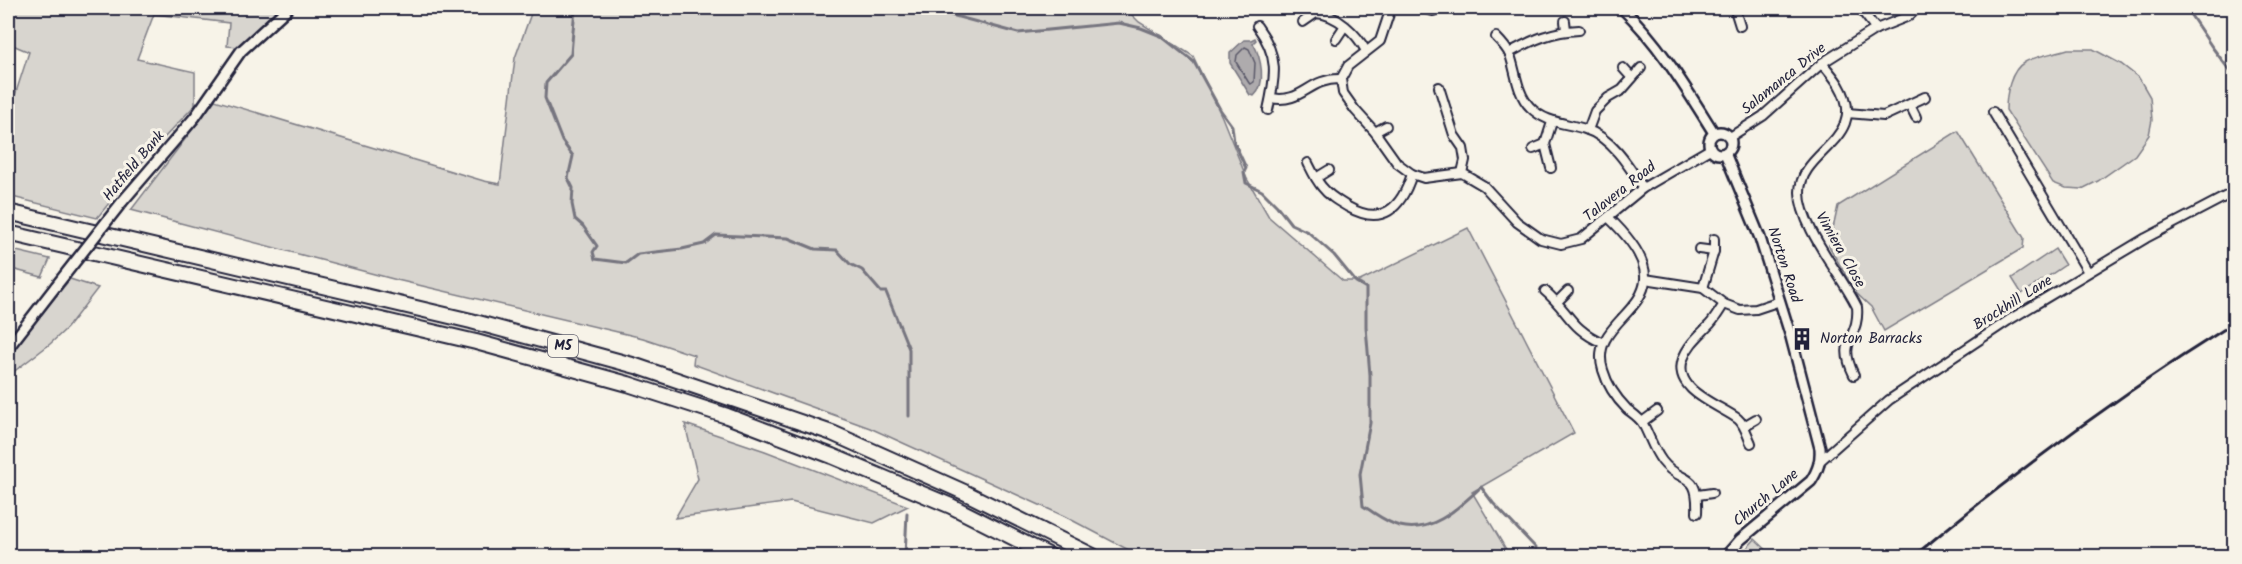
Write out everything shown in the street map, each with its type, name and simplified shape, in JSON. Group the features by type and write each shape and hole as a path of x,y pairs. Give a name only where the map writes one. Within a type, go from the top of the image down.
{"highway":[{"name":"M5","path":"8,212 471,321 636,366 832,433 964,492 1093,556"},
{"name":"M5","path":"8,233 476,342 628,384 727,416 832,456 951,507 1050,556"}],"street":[{"name":"Hatfield Bank","path":"8,348 122,202 195,117 241,51 288,8"},
{"path":"1391,8 1380,41 1348,66 1341,79 1343,93 1397,163 1412,174 1424,178 1462,173 1465,160 1463,147 1454,135 1439,87"},
{"path":"1421,8 1433,11 1440,8"},
{"path":"1625,8 1675,73 1714,133"},
{"path":"1736,8 1740,26"},
{"path":"1860,8 1876,29"},
{"name":"Salamanca Drive","path":"1730,137 1764,116 1822,63 1876,29 1909,16 1917,8"},
{"path":"1303,22 1316,13 1329,16 1353,32 1366,51"},
{"path":"1565,21 1566,30"},
{"path":"1257,26 1274,58 1275,71 1268,110"},
{"path":"1336,39 1344,27"},
{"path":"1509,53 1534,38 1566,30 1579,30"},
{"path":"1496,37 1509,53 1516,81 1528,106 1552,122 1588,130 1608,144 1625,161 1643,188"},
{"path":"1822,63 1839,86 1846,102 1847,113 1884,116 1925,97"},
{"path":"1623,68 1632,78"},
{"path":"1588,130 1595,111 1608,98 1622,90 1641,68"},
{"path":"1271,98 1287,100 1317,82 1330,78 1341,79"},
{"path":"1910,105 1916,117"},
{"path":"1993,112 2088,273"},
{"name":"Vimiera Close","path":"1847,113 1837,138 1810,164 1800,191 1804,216 1857,307 1858,319 1846,349 1847,361 1854,375"},
{"path":"1551,168 1545,144 1552,122"},
{"path":"1375,132 1386,126"},
{"path":"1723,132 1730,137 1731,146 1725,153 1717,154 1710,148 1709,140 1714,133 1723,132"},
{"path":"1533,149 1545,144"},
{"name":"Talavera Road","path":"1462,173 1484,186 1517,222 1541,239 1561,243 1581,239 1643,188 1710,148"},
{"name":"Norton Road","path":"1725,153 1760,238 1780,301 1817,437 1821,460"},
{"path":"1308,163 1329,195 1362,214 1371,216 1383,214 1396,205 1405,193 1412,174"},
{"path":"1316,178 1329,170"},
{"name":"Brockhill Lane","path":"1821,460 1889,400 2008,320 2146,238 2235,192"},
{"path":"1609,218 1633,245 1642,261 1645,279 1642,293 1603,343 1602,369 1619,401 1642,422 1652,446 1664,464 1688,479 1698,495 1697,513"},
{"path":"1702,288 1714,251 1714,239"},
{"path":"1700,249 1714,251"},
{"path":"1645,279 1702,288 1724,304 1740,310 1756,309 1780,301"},
{"path":"1545,291 1558,301 1576,328 1603,343"},
{"path":"1558,301 1568,291"},
{"path":"1724,304 1713,322 1688,349 1682,361 1682,375 1690,387 1703,399 1737,418 1744,426 1751,443"},
{"path":"1642,422 1657,411"},
{"path":"1744,426 1756,419"},
{"name":"Church Lane","path":"1726,556 1740,540 1811,481 1821,460"},
{"path":"1698,495 1712,493"}],"shaded area":[{"path":"8,8 278,8 239,47 227,46 229,23 154,14 137,59 195,72 195,105 149,154 97,218 8,196 8,117 29,52 8,43"},
{"path":"533,8 1125,8 1139,22 1193,56 1222,117 1247,179 1269,217 1343,281 1360,281 1468,228 1574,433 1472,492 1510,556 1140,556 1064,516 870,428 693,364 694,355 643,338 397,280 131,210 215,100 500,184 515,58"},
{"path":"2068,49 2093,49 2121,64 2139,78 2150,97 2152,120 2149,135 2135,155 2098,181 2082,189 2066,188 2053,183 2006,110 2010,83 2020,66 2034,58"},
{"path":"1958,131 2024,238 2023,248 1884,331 1871,307 1855,292 1829,246 1838,206"},
{"path":"8,249 50,259 42,277 8,268"},
{"path":"2055,249 2065,265 2022,294 2012,278"},
{"path":"70,279 98,288 67,328 8,376 8,355"},
{"path":"685,424 765,451 908,506 874,523 791,502 675,518 698,479"},
{"path":"1755,539 1773,556 1740,556"}],"water":[{"path":"1255,38 1253,43 1262,78 1254,96 1250,95 1230,63 1230,53 1244,40"}],"waterway":[{"path":"575,8 571,54 546,83 545,98 562,141 573,156 568,178 573,188 572,204 575,219 597,246 593,252 595,259 626,263 638,254 704,244 716,235 788,238 815,249 837,250 850,264 862,270 881,292 886,292 909,349 909,416"},
{"path":"925,8 1018,33 1119,23 1161,36 1194,62 1221,111 1232,126 1234,142 1246,168 1244,172 1246,183 1262,191 1291,224 1308,232 1334,255 1356,282 1366,288 1370,423 1360,474 1363,506 1395,525 1423,526 1445,517 1481,487 1493,503 1536,548"},
{"path":"2186,8 2234,76"},
{"path":"905,556 907,513"}],"railway":[{"path":"1914,556 2070,434 2151,377 2234,323"}],"place":[{"name":"Norton Barracks","path":"1802,339"}]}
